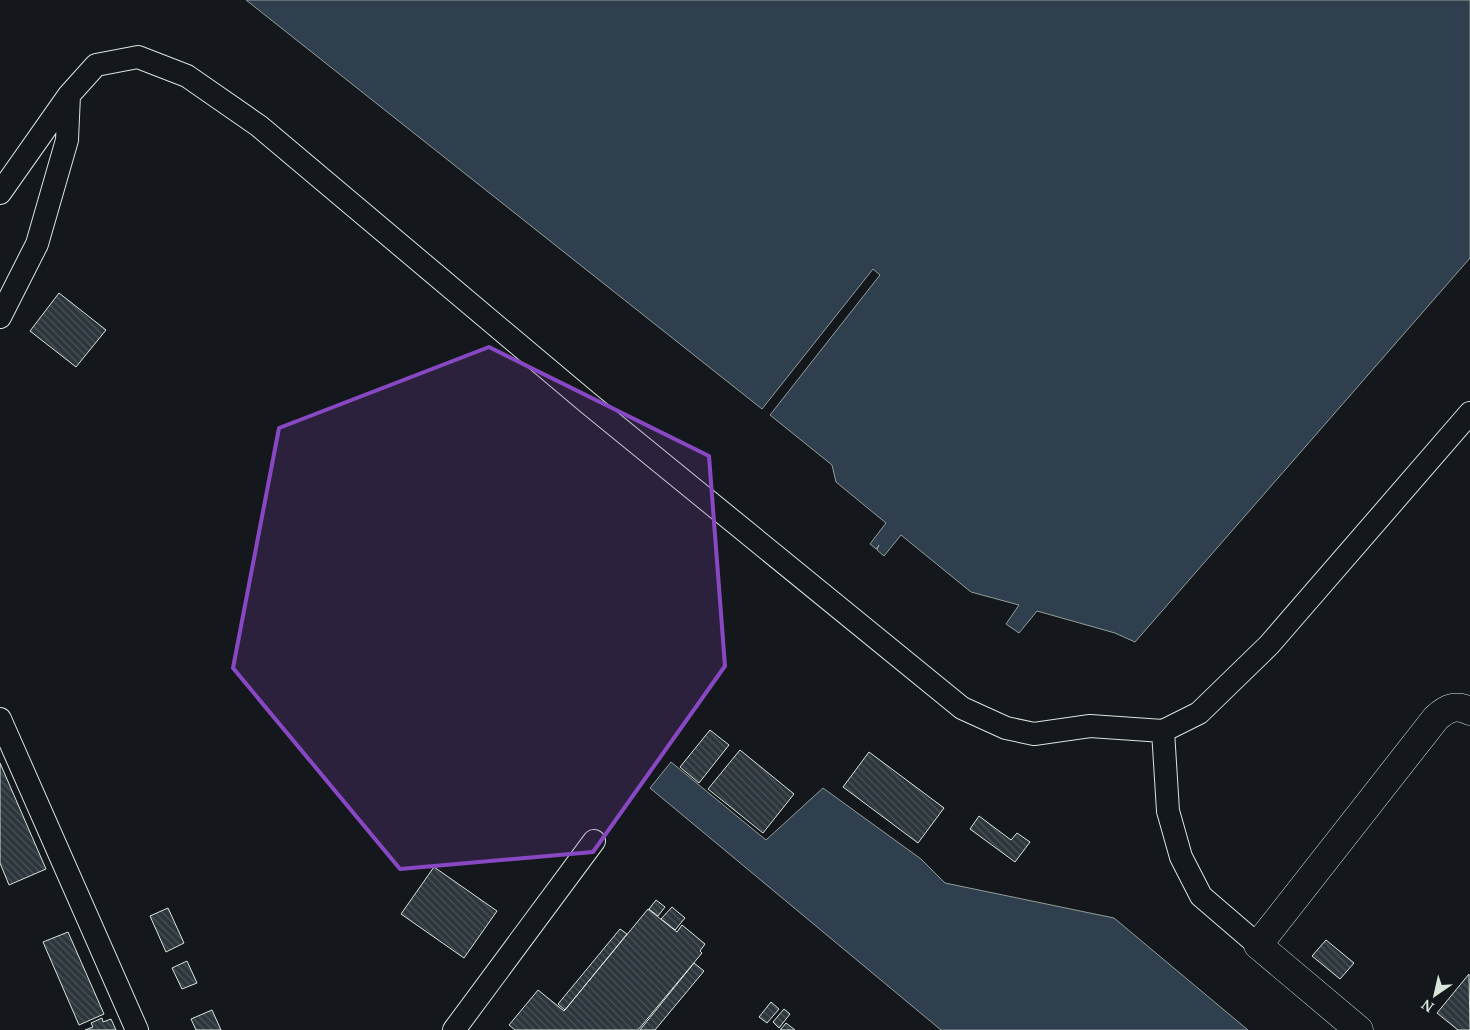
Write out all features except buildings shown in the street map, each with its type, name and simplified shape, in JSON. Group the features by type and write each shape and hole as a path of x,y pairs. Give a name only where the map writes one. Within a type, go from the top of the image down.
{"street":[{"path":"0,193 69,95 96,65 138,57 187,76 259,126 588,403 962,708 1006,728 1034,734 1090,726 1163,731 1199,713 1269,645 1470,413"},
{"path":"0,317 37,244 67,140 69,95"},
{"path":"1258,945 1436,718 1446,709 1457,707 1470,711"},
{"path":"0,719 137,1030"},
{"path":"1163,731 1168,811 1182,857 1201,896 1359,1030"},
{"path":"454,1030 594,841"}],"highlighted area":[{"path":"489,347 709,456 725,666 593,852 400,869 233,668 279,428"}],"water":[{"path":"246,0 1470,0 1470,258 1135,642 1115,633 1037,611 1019,633 1006,624 1019,605 971,592 901,535 884,556 877,550 879,545 876,549 870,544 886,523 836,482 832,465 770,415 880,275 873,269 762,409"},
{"path":"671,762 766,840 823,788 921,859 945,883 1114,918 1248,1030 941,1030 650,788"}]}
